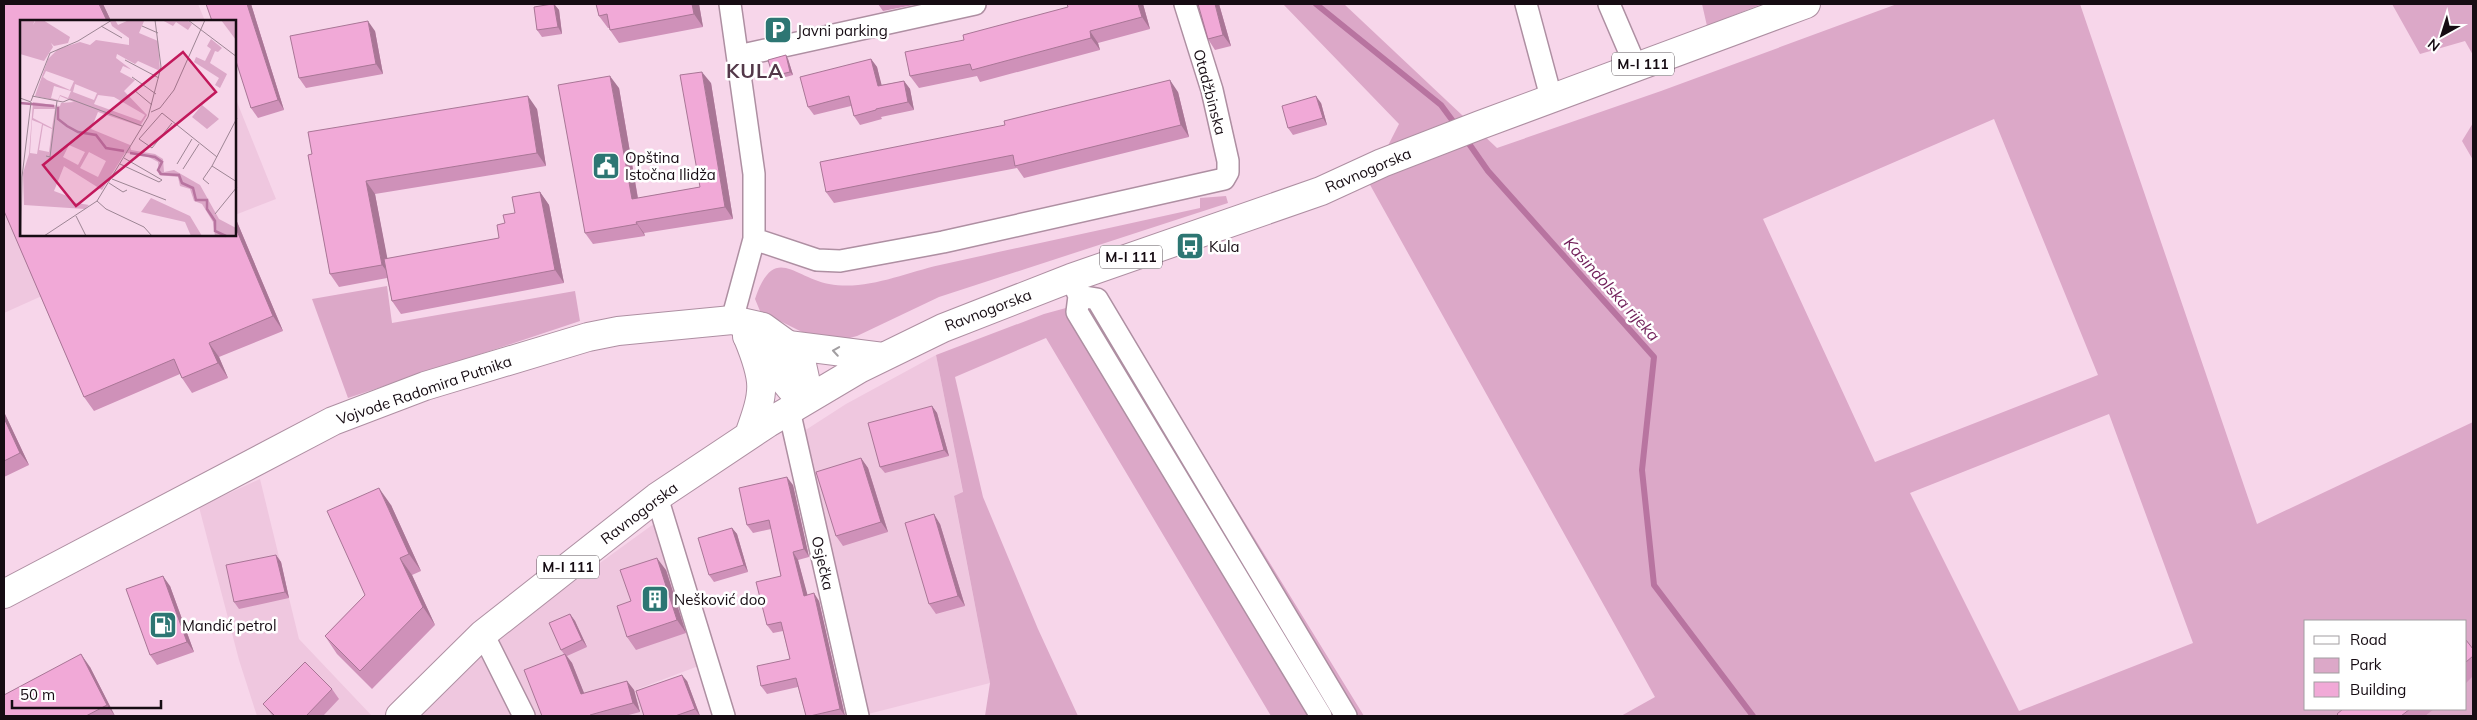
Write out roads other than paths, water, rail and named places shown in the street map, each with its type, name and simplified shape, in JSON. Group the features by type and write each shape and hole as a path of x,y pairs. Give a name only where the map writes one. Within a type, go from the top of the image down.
{"main road":[{"name":"Ravnogorska","path":"400,716 483,634 657,497 796,406 884,357 943,328 1075,287 1321,191 1382,163 1480,124 1806,4"},
{"name":"Vojvode Radomira Putnika","path":"4,594 333,421 425,386 588,337 626,330 763,328 788,345 801,360 806,383 796,406"},
{"path":"740,329 796,406"},
{"path":"740,329 761,371 762,400 749,435"},
{"path":"788,345 884,357"}],"street":[{"path":"730,4 754,174 754,239 740,329"},
{"path":"738,56 975,4"},
{"name":"Otadžbinska","path":"754,239 817,260 840,260 943,242 1224,179 1228,172 1228,160 1212,90 1185,4"},
{"path":"1526,4 1551,97"},
{"path":"1609,4 1636,67"},
{"path":"1075,287 1078,312 1321,716"},
{"path":"1075,287 1097,299 1346,716"},
{"name":"Osječka","path":"796,406 858,716"},
{"path":"657,497 724,716"},
{"path":"483,634 524,716"}],"waterway":[{"name":"Kasindolska rijeka","path":"1316,4 1441,105 1458,128"},
{"name":"Kasindolska rijeka","path":"1465,138 1488,171 1654,357 1642,470 1654,585 1753,716"}],"place":[{"name":"Javni parking","path":"778,30"},
{"name":"Opština Istočna Ilidža","path":"606,166"},
{"name":"Kula","path":"1190,246"},
{"name":"Nešković doo","path":"655,599"},
{"name":"Mandić petrol","path":"163,625"}],"district":[{"name":"KULA","path":"755,70"}]}
